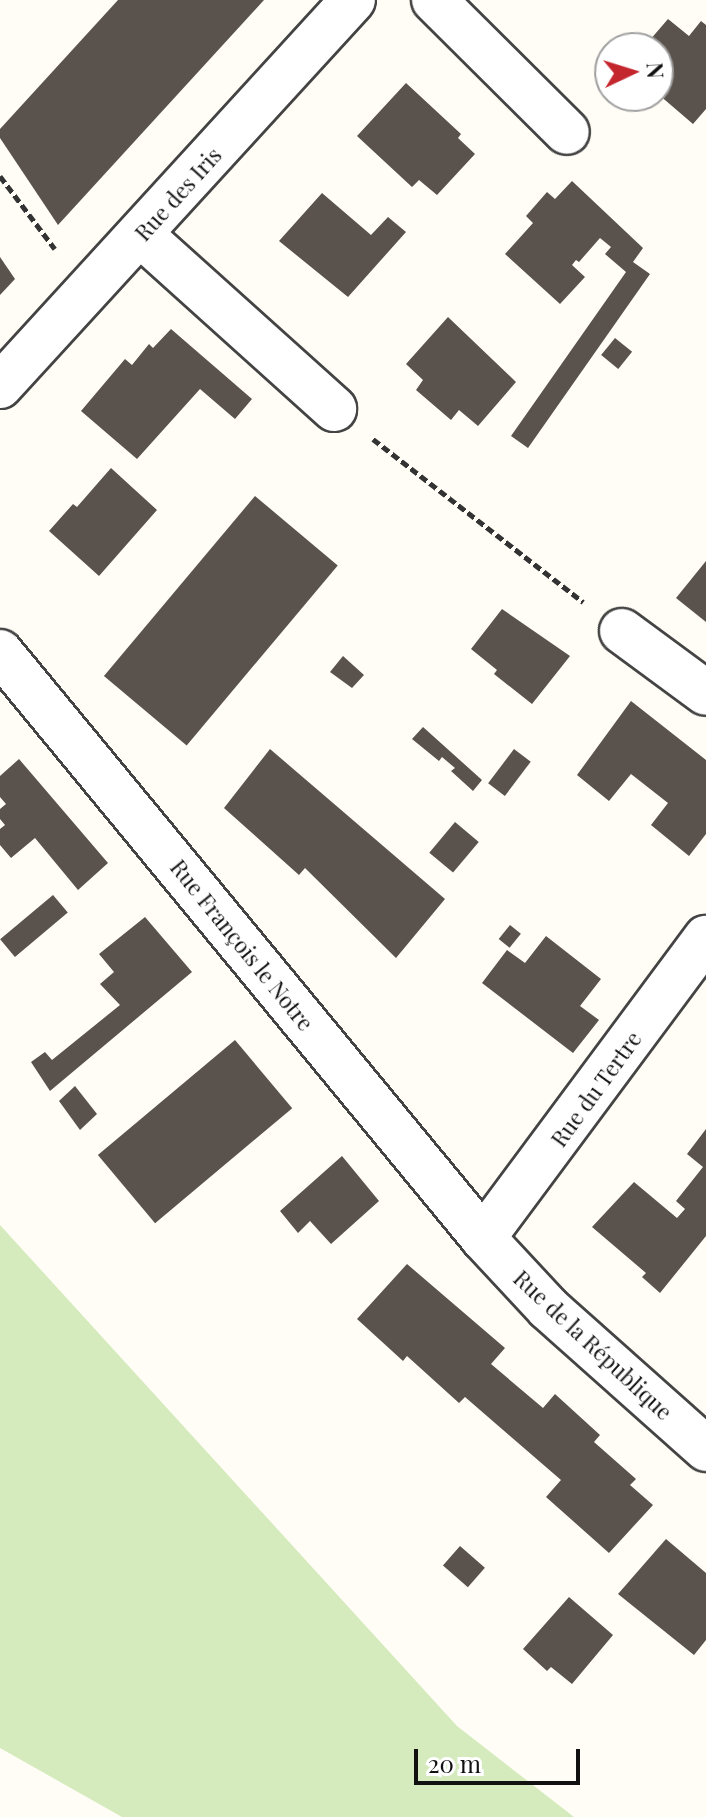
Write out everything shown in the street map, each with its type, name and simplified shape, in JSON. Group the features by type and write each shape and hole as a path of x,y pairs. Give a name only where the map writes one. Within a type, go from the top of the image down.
{"street":[{"name":"Rue des Iris","path":"0,386 353,0"},
{"path":"434,0 567,132"},
{"path":"141,235 334,409"},
{"path":"622,631 706,693"},
{"name":"Rue François le Notre","path":"0,652 483,1238"},
{"name":"Rue du Tertre","path":"483,1238 706,938"},
{"name":"Rue de la République","path":"483,1238 548,1308 706,1449"}],"path":[{"path":"0,176 87,291"},
{"path":"334,409 622,631"}],"green space":[{"path":"0,1225 457,1726 574,1817 122,1817 0,1748"}],"building":[{"path":"118,0 264,0 58,225 0,138 0,129"},
{"path":"668,19 689,36 701,21 706,25 706,109 693,124 674,108 674,32 657,32"},
{"path":"406,83 461,134 458,138 475,154 437,195 419,180 412,187 357,136"},
{"path":"572,181 643,248 633,262 650,274 528,448 511,436 626,272 605,254 611,247 600,238 579,262 576,260 572,265 585,277 560,304 505,254 533,223 526,216 547,192 555,199"},
{"path":"322,193 371,235 388,217 406,232 348,297 279,241"},
{"path":"0,257 15,279 0,295"},
{"path":"448,317 516,382 478,426 459,410 451,420 416,390 423,380 406,364"},
{"path":"171,329 252,399 235,419 200,389 137,459 81,411 125,359 132,365 149,344 153,348"},
{"path":"615,338 632,352 618,369 601,355"},
{"path":"111,468 157,510 99,576 49,531 73,504 77,507"},
{"path":"255,496 338,565 187,745 104,676"},
{"path":"706,561 706,622 676,598"},
{"path":"502,609 570,656 532,704 494,674 497,670 471,649"},
{"path":"343,656 364,675 352,688 330,672"},
{"path":"631,701 706,760 706,834 689,856 651,825 668,803 631,774 609,801 577,775"},
{"path":"423,727 482,780 473,791 451,771 455,768 442,757 439,761 412,739"},
{"path":"270,749 445,899 396,958 305,868 299,875 224,808"},
{"path":"514,749 531,762 505,796 488,783"},
{"path":"19,759 108,863 78,890 35,838 11,858 0,845 0,829 5,825 0,819 0,809 6,804 0,797 0,776"},
{"path":"455,822 479,842 453,873 429,853"},
{"path":"53,895 68,913 15,957 0,939"},
{"path":"145,917 192,972 50,1091 31,1062 45,1052 52,1060 120,1005 100,984 114,972 99,954"},
{"path":"510,925 521,934 510,948 499,939"},
{"path":"546,936 601,979 580,1006 599,1020 573,1053 482,983 507,950 525,963"},
{"path":"235,1040 292,1108 155,1223 98,1155"},
{"path":"75,1086 97,1114 80,1130 59,1101"},
{"path":"706,1129 706,1236 660,1293 642,1277 646,1273 592,1227 634,1182 677,1218 685,1209 676,1201 703,1167 687,1154"},
{"path":"342,1156 379,1201 331,1244 310,1221 298,1233 280,1211"},
{"path":"407,1264 505,1348 491,1364 543,1408 555,1394 600,1435 594,1442 636,1479 630,1485 653,1505 609,1553 546,1497 561,1480 465,1397 459,1403 407,1356 403,1361 357,1319"},
{"path":"666,1539 706,1573 706,1640 694,1655 618,1594"},
{"path":"460,1546 485,1568 468,1587 443,1566"},
{"path":"569,1597 613,1635 572,1684 551,1667 547,1671 523,1649"}]}
